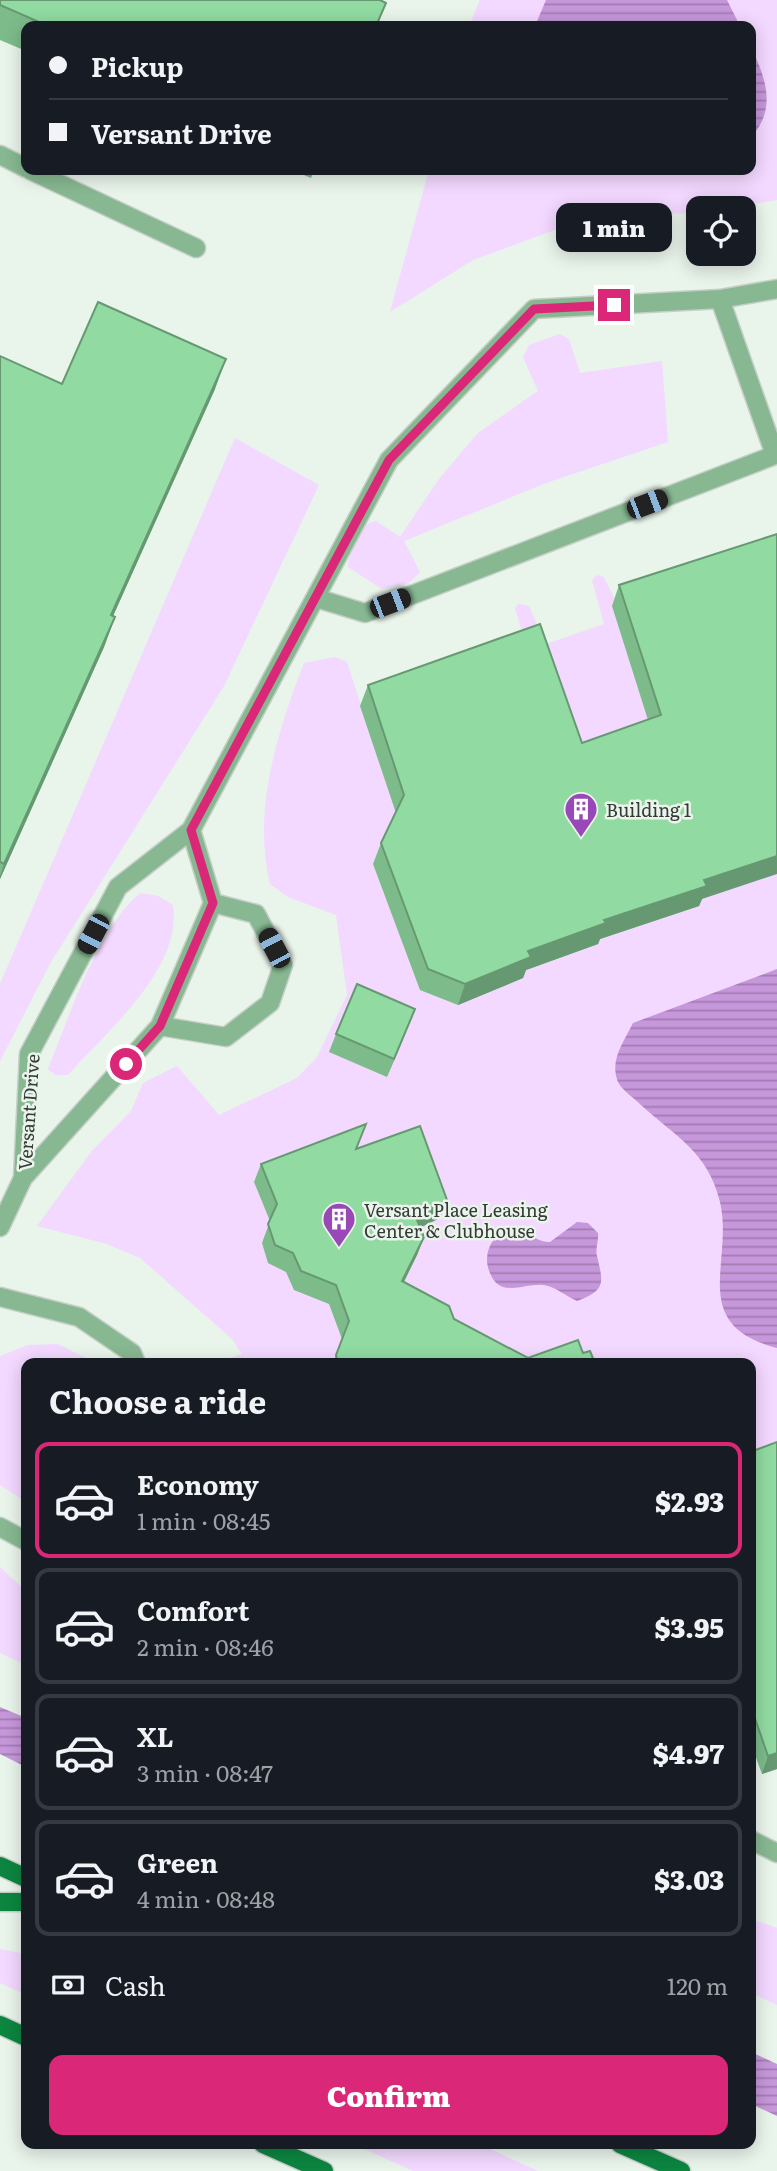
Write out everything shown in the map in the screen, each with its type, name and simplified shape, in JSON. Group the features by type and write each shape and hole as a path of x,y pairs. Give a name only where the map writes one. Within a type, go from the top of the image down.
{"main road":[{"path":"0,1866 21,1876"},
{"path":"0,1902 21,1902"},
{"path":"0,2025 21,2035"},
{"path":"274,2149 324,2171"},
{"path":"631,2149 681,2171"}],"street":[{"path":"0,155 21,166"},
{"path":"41,175 196,248"},
{"name":"Versant Drive","path":"0,1227 23,1178 29,1054 118,887 191,830 389,460 534,309 720,299 777,289"},
{"path":"316,598 365,613 775,455 720,299"},
{"path":"23,1178 160,1026 213,903 191,830"},
{"path":"160,1026 226,1037 270,1003 283,965 256,914 213,903"},
{"path":"0,1297 79,1317 132,1353 134,1358"},
{"path":"0,1527 21,1538"},
{"path":"756,1842 777,1853"}],"shaded area":[{"path":"480,0 777,0 777,200 756,204 756,196 686,196 686,213 593,216 473,260 390,312 428,175 756,175 756,21 471,21"},
{"path":"546,0 727,0 738,21 537,21"},
{"path":"756,58 766,93 764,116 756,131"},
{"path":"560,334 569,339 580,373 662,361 668,442 546,483 404,541 420,572 409,583 382,589 348,567 354,538 362,527 376,521 400,537 439,479 478,433 538,391 523,357 529,345"},
{"path":"235,438 319,485 224,686 51,962 0,1061 0,984"},
{"path":"597,575 604,577 618,605 777,615 777,1706 756,1713 756,1358 230,1358 242,1354 232,1339 140,1258 107,1244 37,1226 91,1152 131,1111 143,1083 177,1066 219,1115 297,1078 317,1057 347,995 336,915 288,897 270,884 265,856 264,828 270,771 285,716 304,663 335,657 347,662 379,761 527,647 515,609 518,604 529,606 546,644 604,624 592,580"},
{"path":"140,893 158,896 173,905 173,929 166,952 139,997 121,1018 68,1075 55,1075 48,1069 86,975 110,929"},
{"path":"777,969 777,1348 749,1337 732,1324 723,1307 720,1289 723,1225 720,1202 708,1170 689,1147 622,1088 615,1066 619,1051 633,1023"},
{"path":"577,1222 588,1223 598,1233 597,1253 601,1279 594,1293 577,1301 548,1286 508,1288 495,1281 489,1270 487,1256 500,1233 516,1230 550,1242"},
{"path":"58,1344 86,1358 21,1358 21,1499 0,1485 0,1356 28,1345"},
{"path":"0,1567 21,1586 21,1663 0,1653"},
{"path":"0,1707 21,1716 21,1764 0,1754"},
{"path":"756,1921 777,1928 777,2005 756,1995"},
{"path":"0,1949 21,1953 21,1993 0,1983"},
{"path":"756,2054 777,2064 777,2116 756,2106"},
{"path":"364,2149 490,2149 538,2171 413,2171"}],"building":[{"path":"0,0 380,0 386,3 378,21 37,21 0,5"},
{"path":"98,302 226,359 111,615 115,617 4,864 0,862 0,356 62,384"},
{"path":"777,534 777,856 704,880 707,886 604,920 606,923 528,951 531,957 465,984 428,969 381,843 404,795 368,685 540,624 582,743 661,715 619,585"},
{"path":"357,984 415,1009 394,1059 336,1034"},
{"name":"Versant Place Leasing Center & Clubhouse","path":"366,1124 356,1149 420,1126 447,1200 415,1215 424,1237 402,1281 449,1306 454,1319 528,1358 337,1358 349,1321 336,1285 301,1271 293,1253 275,1245 268,1224 277,1204 261,1164"},
{"name":"Versant Place Leasing Center & Clubhouse","path":"578,1340 583,1353 590,1351 593,1358 528,1358"},
{"path":"777,1442 777,1753 768,1756 756,1721 756,1450"}],"place":[{"name":"Building 1","path":"581,839"},
{"name":"Versant Place Leasing Center & Clubhouse","path":"339,1249"}],"route":[{"path":"126,1064 160,1026 213,903 191,830 389,460 534,309 614,305"}]}
